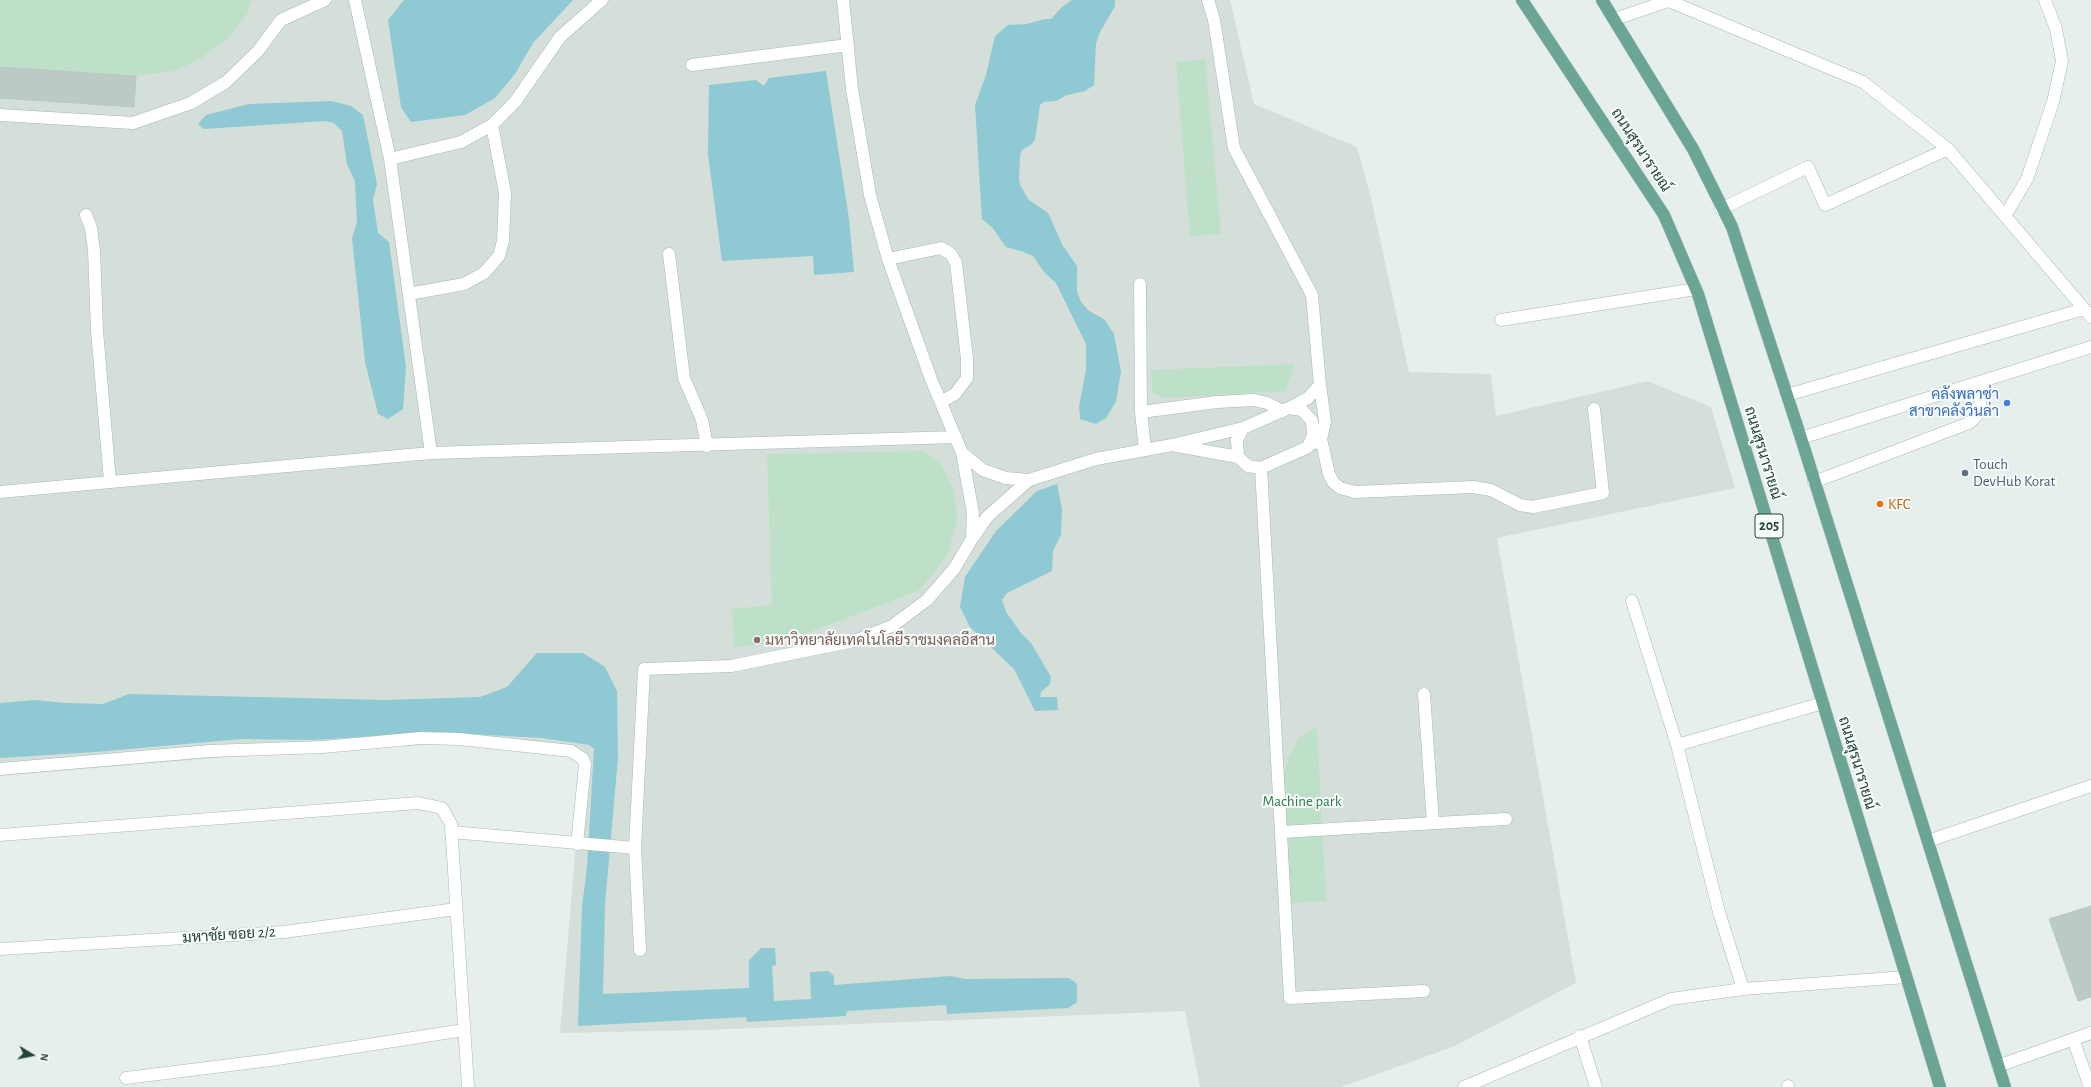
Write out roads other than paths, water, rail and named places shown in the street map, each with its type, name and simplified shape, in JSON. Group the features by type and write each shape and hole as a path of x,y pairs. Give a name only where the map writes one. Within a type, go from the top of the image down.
{"main road":[{"name":"ถนนสุรนารายณ์","path":"1522,0 1664,215 1696,289 1940,1087"},
{"path":"1602,0 1693,149 1721,209 1732,228 1801,438 2005,1087"}],"street":[{"path":"0,114 133,124 191,103 226,82 258,51 281,20 325,0"},
{"path":"355,0 390,159 431,454"},
{"path":"390,159 461,142 492,125 515,102 560,37 602,0"},
{"path":"843,0 852,89 870,195 888,259 941,402 962,453 973,513 972,539"},
{"path":"1208,0 1214,20 1234,148 1312,295 1320,385 1325,422 1321,439 1329,474 1333,482 1340,488 1355,492 1473,487 1491,490 1520,505 1533,507 1603,493 1594,409"},
{"path":"1615,19 1670,0 1863,82 1948,149 2088,313 1787,396"},
{"path":"2005,216 2027,179 2053,102 2062,61 2056,29 2045,0"},
{"path":"692,65 848,45"},
{"path":"409,294 464,284 484,273 499,256 503,241 505,193 492,125"},
{"path":"1721,209 1808,167 1825,205 1948,149"},
{"path":"86,215 91,228 94,250 97,331 110,481"},
{"path":"888,259 941,248 951,254 956,263 967,359 967,378 955,394 941,402"},
{"path":"670,254 684,378 702,420 707,446"},
{"path":"1140,284 1141,412 1145,450"},
{"path":"1501,320 1696,289"},
{"path":"1801,438 2091,347"},
{"path":"1814,482 1969,423 1976,417 1979,410 1983,382"},
{"path":"962,453 983,470 1006,478 1028,480 1096,459 1172,445 1243,428 1286,410 1308,398 1320,385"},
{"path":"1141,412 1217,402 1254,400 1286,410 1302,410 1312,421 1313,435 1308,447"},
{"path":"1238,457 1236,440 1243,428"},
{"path":"0,492 110,481 431,454 956,438"},
{"path":"1172,445 1238,457 1248,466 1261,468 1308,447 1321,439"},
{"path":"1261,468 1290,998 1424,991"},
{"path":"640,950 635,848 644,669 731,666 854,641 892,626 927,600 954,569 987,517 1028,480"},
{"path":"1632,601 1677,745 1719,912 1743,989"},
{"path":"1424,694 1433,823"},
{"path":"1677,745 1823,703"},
{"path":"0,769 210,751 323,747 421,738 459,739 571,751 583,759 585,765 578,844"},
{"path":"1928,841 2091,786"},
{"path":"0,835 418,803 442,808 451,824 468,1087"},
{"path":"1281,832 1506,819"},
{"path":"451,832 635,848"},
{"name":"มหาชัย ซอย 2/2","path":"0,949 284,932 456,909"},
{"path":"1464,1087 1580,1036 1671,999 1743,989 1906,977"},
{"path":"126,1078 271,1060 464,1030"},
{"path":"1998,1066 2091,1033"},
{"path":"1580,1036 1596,1087"},
{"path":"2073,1039 2090,1087"}],"water":[{"path":"404,0 573,0 533,43 515,74 495,98 465,115 411,122 401,107 388,20"},
{"path":"1072,0 1115,0 1115,6 1100,32 1096,43 1094,85 1085,91 1067,95 1056,101 1044,102 1040,105 1035,140 1032,144 1022,150 1020,156 1019,179 1020,185 1029,200 1048,213 1063,246 1077,266 1077,291 1081,302 1089,311 1104,319 1114,334 1121,372 1116,402 1106,418 1096,424 1080,419 1079,406 1086,370 1086,344 1056,283 1044,272 1033,256 1006,247 992,227 982,219 975,105 986,75 995,36 1008,25 1027,24 1045,19 1051,19 1063,6"},
{"path":"826,71 849,219 854,272 814,275 813,256 722,261 708,154 709,85 756,80 764,86 769,78"},
{"path":"331,101 351,106 363,115 377,184 373,200 378,233 389,242 406,367 403,409 388,419 378,414 365,362 352,238 357,222 355,181 347,164 342,131 334,123 325,121 204,129 198,124 206,115 249,104"},
{"path":"1057,484 1062,509 1061,535 1053,551 1052,571 1007,593 1002,600 1006,612 1021,633 1031,643 1051,677 1050,684 1041,692 1040,697 1057,697 1058,710 1035,711 1014,669 970,627 960,607 965,577 996,531 1037,491"},
{"path":"537,653 583,653 605,667 617,691 618,758 605,904 603,994 749,988 749,960 761,948 775,948 776,965 772,966 774,1001 811,999 810,972 828,971 834,976 834,985 951,976 965,979 1069,978 1077,984 1077,1002 1068,1008 947,1014 946,1005 847,1011 846,1016 747,1022 746,1017 578,1026 582,907 587,867 594,749 589,745 541,738 434,732 314,740 241,739 96,752 0,758 0,703 34,700 103,704 129,694 385,700 480,697 507,687"}],"place":[{"name":"คลังพลาซ่า สาขาคลังวินล่า","path":"2007,403"},
{"name":"Touch DevHub Korat","path":"1965,473"},
{"name":"KFC","path":"1880,504"},
{"name":"มหาวิทยาลัยเทคโนโลยีราชมงคลอีสาน","path":"757,640"}],"park label":[{"name":"Machine park","path":"1302,801"}]}
